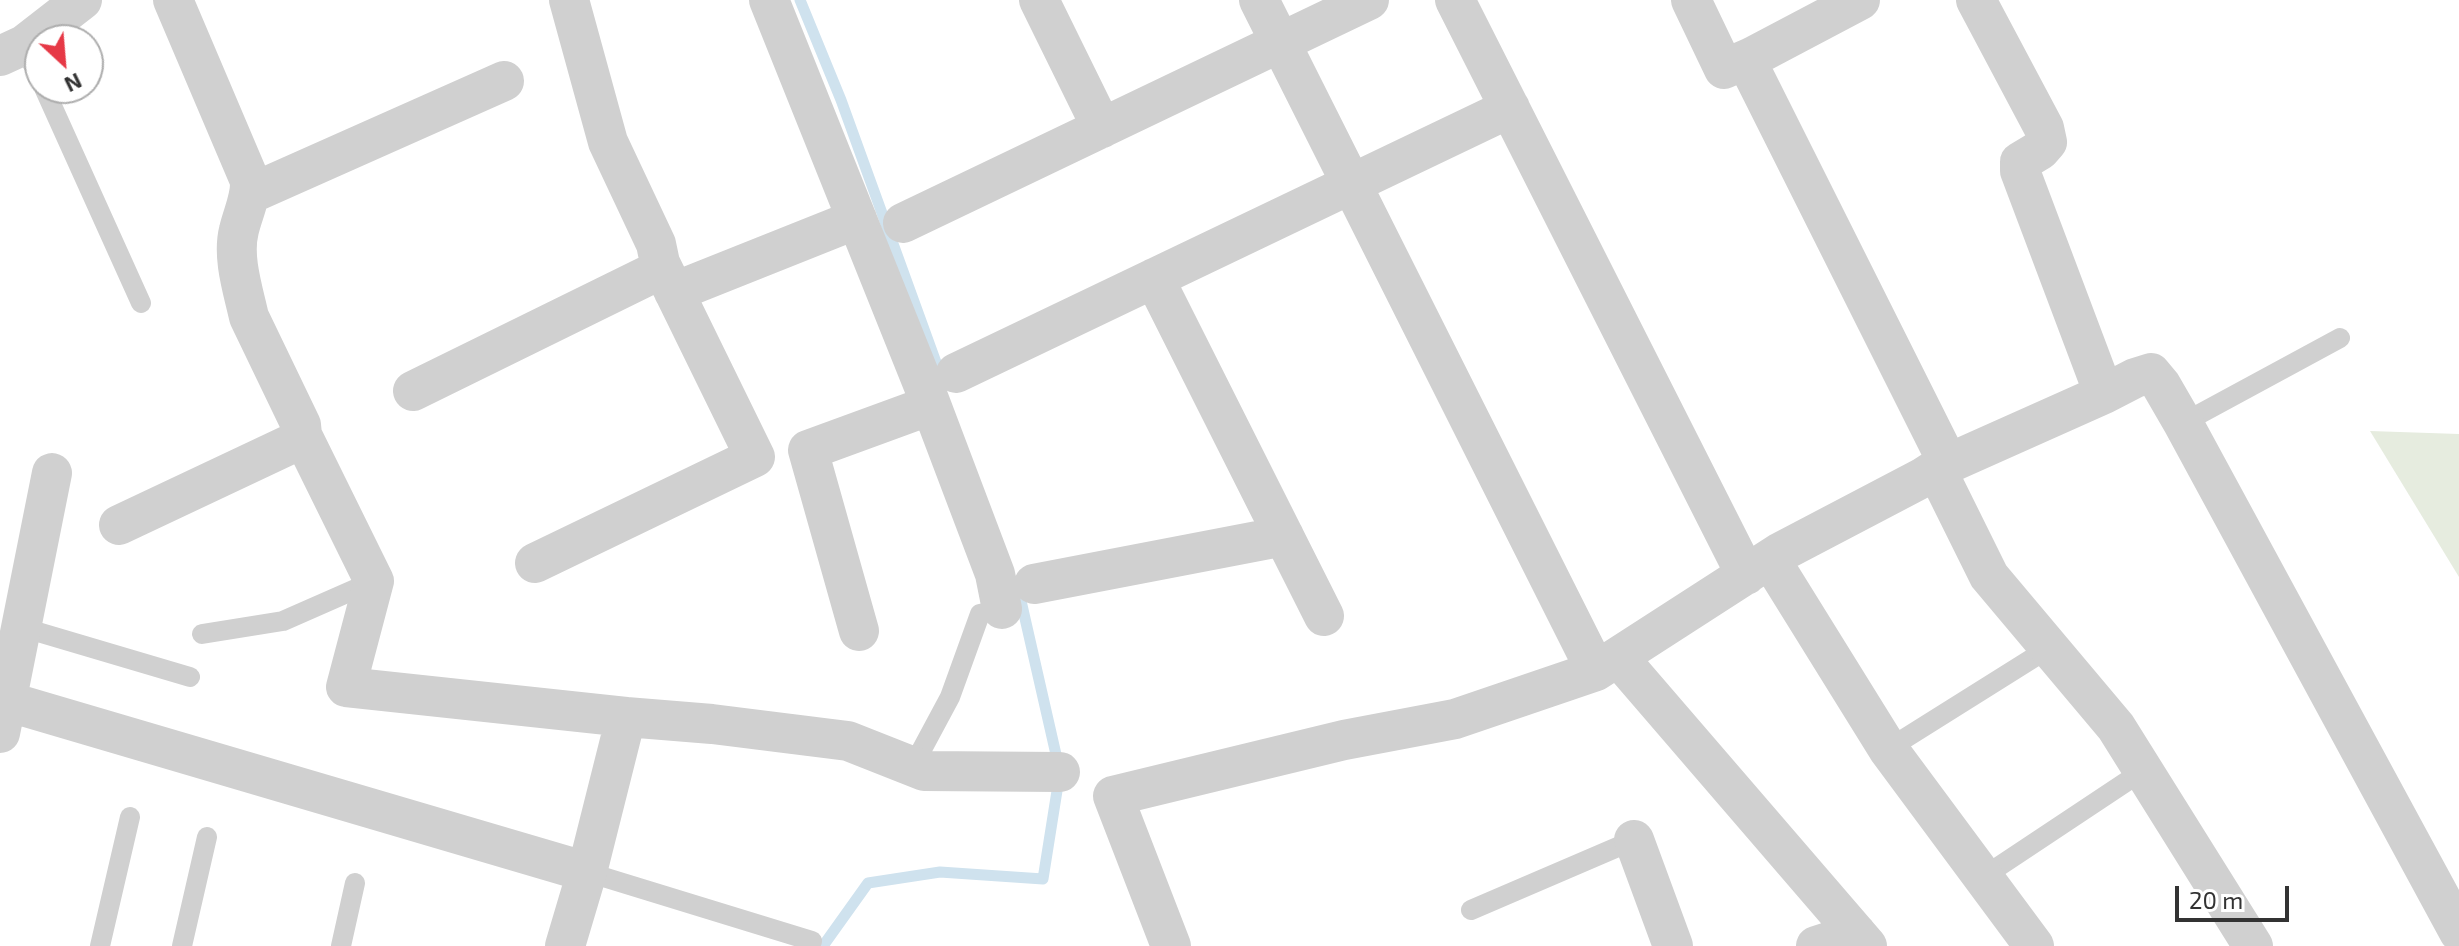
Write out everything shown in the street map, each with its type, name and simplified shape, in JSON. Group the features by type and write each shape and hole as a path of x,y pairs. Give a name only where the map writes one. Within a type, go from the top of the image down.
{"street":[{"path":"12,50 82,0"},
{"path":"173,0 250,181 250,194 238,232 238,259 249,317 301,425 302,435 374,581 346,687 848,741 924,771 1060,772"},
{"path":"535,563 755,457 667,277 656,244 608,142 569,0"},
{"path":"769,0 931,405 995,574 1002,609"},
{"path":"1039,0 1102,128"},
{"path":"1259,0 1351,183 1607,664 1862,939"},
{"path":"903,223 1369,0"},
{"path":"1455,0 1758,567 2034,946"},
{"path":"1691,0 1724,69 1754,56"},
{"path":"1860,0 1807,12 1746,60 1942,466 1989,576 2116,727 2253,946"},
{"path":"1976,0 2044,128 2047,142 2020,162 2020,171 2104,394"},
{"path":"250,194 504,81"},
{"path":"956,373 1510,108"},
{"path":"413,391 653,273 667,277 857,219"},
{"path":"1154,278 1324,616"},
{"path":"1171,946 1113,796 1344,740 1455,719 1607,664 1758,567 1942,466 2151,373 2183,423 2459,932"},
{"path":"859,631 808,450 931,405"},
{"path":"119,525 295,442 302,435"},
{"path":"52,473 16,612 3,717 587,872"},
{"path":"1034,584 1284,536"},
{"path":"565,946 626,717"},
{"path":"1634,840 1673,946"},
{"path":"1816,946 1862,939"}],"lane":[{"path":"51,104 141,303"},
{"path":"2183,423 2340,338"},
{"path":"202,634 283,621 374,581"},
{"path":"913,766 950,697 980,614 1002,609"},
{"path":"16,612 190,677"},
{"path":"1888,749 2049,648"},
{"path":"1983,877 2144,770"},
{"path":"100,946 130,817"},
{"path":"182,946 207,837"},
{"path":"1471,910 1634,840"},
{"path":"587,872 812,941"},
{"path":"341,946 355,883"}],"shaded area":[{"path":"2370,431 2459,434 2459,577"}],"waterway":[{"path":"800,0 841,100 941,376"},
{"path":"823,946 868,883 940,872 1043,879 1060,772 1019,592"}]}
